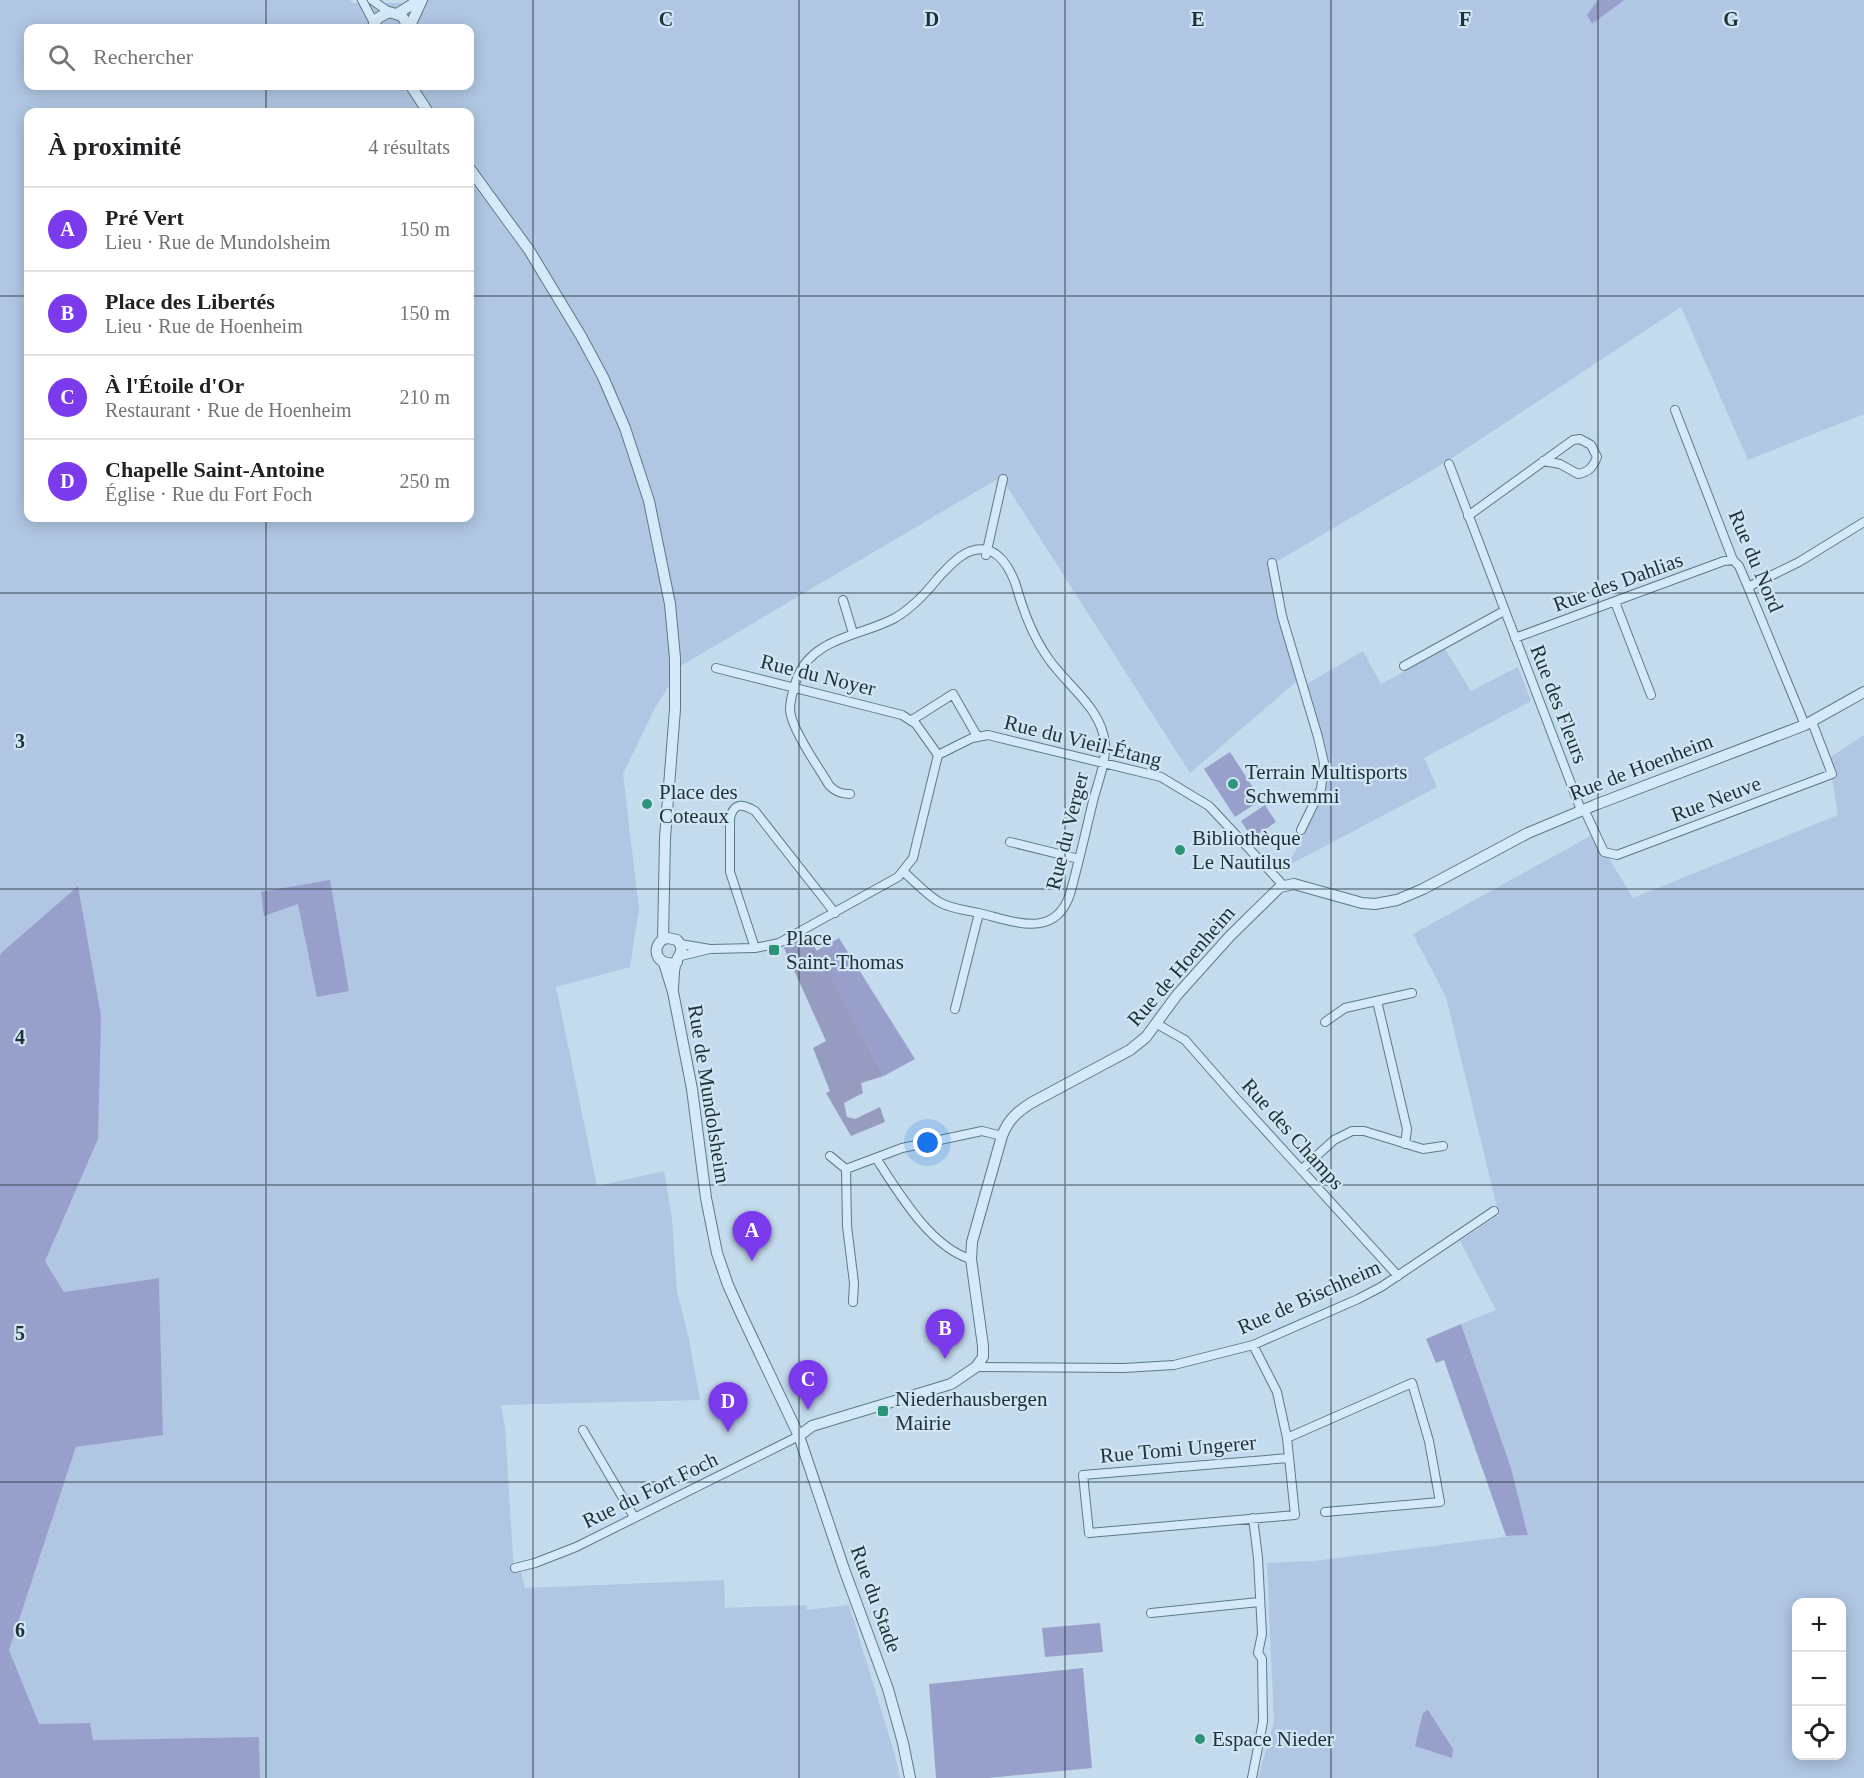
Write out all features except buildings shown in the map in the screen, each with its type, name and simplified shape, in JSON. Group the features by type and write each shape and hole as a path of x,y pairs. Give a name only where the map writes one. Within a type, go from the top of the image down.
{"street":[{"path":"362,0 372,24"},
{"path":"372,0 405,20 407,24"},
{"path":"374,24 378,18 420,0"},
{"path":"411,24 420,0"},
{"path":"414,90 425,108"},
{"path":"474,174 529,250 603,377 625,428 649,501 670,604 675,658 675,709 664,838 665,899 672,940 682,950 679,959"},
{"name":"Rue du Nord","path":"1675,410 1733,560 1739,566 1808,724"},
{"path":"1468,516 1568,442 1580,439 1591,445 1597,457 1591,469 1586,473 1578,474 1560,464 1543,461"},
{"name":"Rue des Fleurs","path":"1449,464 1582,810"},
{"path":"850,794 842,794 829,785 795,726 790,709 794,688 802,667 829,644 888,621 906,610 922,597 954,562 968,553 987,552 1004,479"},
{"path":"1748,587 1799,562 1864,522"},
{"name":"Rue du Verger","path":"904,872 941,903 1020,924 1034,925 1046,922 1059,913 1068,902 1103,763 1104,738 1096,716 1041,648 1028,622 1014,579 1001,560 987,552"},
{"name":"Rue des Dahlias","path":"1515,639 1733,560"},
{"path":"1272,563 1282,616 1324,764 1321,789 1301,830"},
{"path":"843,600 853,633"},
{"path":"1615,602 1650,695"},
{"path":"1404,666 1504,610"},
{"name":"Rue du Noyer","path":"716,668 902,715 912,720"},
{"name":"Rue de Hoenheim","path":"976,1367 983,1357 984,1346 971,1259 973,1233 1008,1122 1022,1108 1136,1047 1157,1024 1167,1007 1193,975 1283,885 1294,884 1362,903 1375,904 1397,900 1423,889 1528,833 1582,810 1808,724 1864,692"},
{"path":"953,694 977,736 938,755 912,720 953,694"},
{"name":"Rue Neuve","path":"1582,810 1604,852 1617,855 1832,774 1808,724"},
{"name":"Rue du Vieil-Étang","path":"977,736 988,735 1161,777 1193,795 1221,817 1274,878 1283,885"},
{"path":"710,949 671,964 664,963 656,955 658,943 672,940 710,949 754,948 779,943 891,882 904,872 913,858 938,755"},
{"path":"754,948 730,872 732,810 736,806 742,805 755,811 836,913"},
{"path":"1010,842 1079,859"},
{"path":"955,1009 980,913"},
{"name":"Rue de Mundolsheim","path":"673,992 679,959"},
{"name":"Rue de Mundolsheim","path":"664,963 673,992 692,1089 709,1215 717,1253 738,1307 799,1436"},
{"path":"1325,1022 1345,1008 1412,993"},
{"path":"1377,1001 1407,1129 1405,1144"},
{"name":"Rue des Champs","path":"1157,1024 1185,1040 1398,1276"},
{"path":"846,1169 902,1148 982,1131 1002,1136"},
{"path":"1301,1170 1334,1140 1352,1131 1364,1131 1423,1149 1443,1146"},
{"path":"830,1156 846,1169 847,1226 854,1283 853,1302"},
{"path":"876,1158 900,1194 935,1238 954,1254 971,1259"},
{"name":"Rue de Bischheim","path":"976,1367 1124,1368 1174,1365 1253,1345 1358,1299 1398,1276 1494,1211"},
{"path":"1253,1345 1277,1392 1289,1458"},
{"path":"799,1436 812,1426 951,1384 976,1367"},
{"path":"1287,1438 1412,1383 1429,1441 1440,1502 1325,1512"},
{"path":"583,1430 634,1517"},
{"name":"Rue du Fort Foch","path":"515,1568 535,1563 576,1546 799,1436"},
{"name":"Rue du Stade","path":"799,1436 888,1689 910,1778"},
{"name":"Rue Tomi Ungerer","path":"1289,1458 1295,1515 1089,1533 1083,1475 1289,1458"},
{"path":"1252,1778 1263,1722 1262,1659 1258,1653 1262,1634 1258,1558 1253,1518"},
{"path":"1151,1613 1259,1602"}],"shaded area":[{"path":"0,0 350,0 351,3 425,3 428,0 1864,0 1864,414 1748,460 1681,307 1449,460 1276,562 1297,681 1190,773 1001,477 682,665 655,708 623,774 639,909 630,967 556,987 597,1186 664,1171 672,1218 677,1292 689,1339 700,1400 501,1405 505,1427 514,1573 521,1572 525,1588 724,1580 725,1608 806,1605 807,1610 849,1605 900,1778 260,1778 259,1737 92,1740 90,1723 38,1724 9,1650 76,1447 163,1435 159,1278 64,1292 45,1260 98,1139 78,886 0,956"},
{"path":"1598,0 1624,0 1592,24 1587,15"},
{"path":"1445,649 1471,691 1518,667 1531,701 1424,758 1437,787 1293,863 1291,859 1316,811 1326,783 1327,768 1305,685 1363,651 1381,684"},
{"path":"1864,735 1864,1778 1258,1778 1274,1722 1267,1563 1314,1561 1528,1534 1511,1468 1461,1324 1496,1310 1460,1241 1499,1215 1446,997 1413,934 1594,834 1633,898 1838,815 1829,758"},
{"name":"Terrain Multisports Schwemmi","path":"1230,752 1261,800 1235,817 1204,769"},
{"path":"1265,805 1276,822 1252,838 1241,821"},
{"path":"330,880 349,991 317,997 298,904 264,916 261,892"},
{"path":"78,886 101,1016 98,1139 45,1261 64,1292 159,1278 163,1435 76,1447 9,1650 39,1724 90,1723 93,1740 259,1737 260,1778 0,1778 0,956"},
{"path":"808,935 884,1076 861,1083 863,1093 844,1103 847,1117 855,1119 880,1107 885,1122 851,1136 826,1093 830,1091 813,1048 826,1041 784,948"},
{"path":"839,938 915,1059 884,1076 816,951"},
{"path":"1461,1324 1511,1468 1528,1535 1506,1536 1444,1360 1436,1363 1426,1339"},
{"path":"1100,1623 1103,1652 1045,1657 1042,1628"},
{"path":"1083,1668 1092,1768 988,1778 936,1778 929,1684"},
{"path":"1428,1710 1453,1749 1452,1758 1415,1746 1423,1713"}],"place":[{"name":"Terrain Multisports Schwemmi","path":"1233,784"},
{"name":"Place des Coteaux","path":"647,804"},
{"name":"Bibliothèque Le Nautilus","path":"1180,850"},
{"name":"Place Saint-Thomas","path":"774,950"},
{"name":"Pré Vert","path":"752,1261"},
{"name":"Place des Libertés","path":"945,1359"},
{"name":"À l'Étoile d'Or","path":"808,1410"},
{"name":"Niederhausbergen Mairie","path":"883,1411"},
{"name":"Chapelle Saint-Antoine","path":"728,1432"},
{"name":"Espace Nieder","path":"1200,1739"}]}
